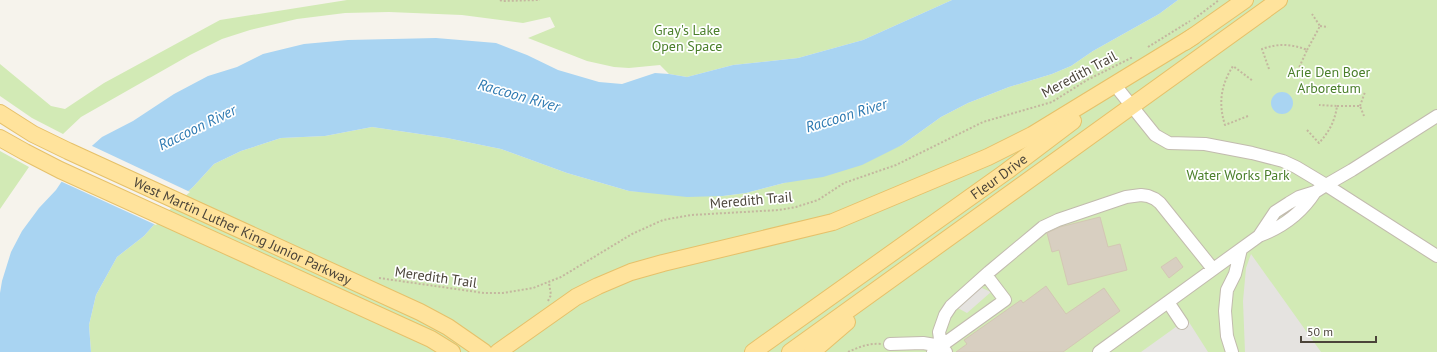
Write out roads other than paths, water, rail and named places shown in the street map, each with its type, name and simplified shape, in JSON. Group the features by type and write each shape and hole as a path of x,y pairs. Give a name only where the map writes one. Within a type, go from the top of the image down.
{"main road":[{"name":"Fleur Drive","path":"753,352 1001,175 1048,138 1245,0"},
{"name":"Fleur Drive","path":"790,352 1279,0"},
{"path":"498,352 576,298 598,286 631,272 833,222 994,154 1032,135 1194,36"},
{"name":"West Martin Luther King Junior Parkway","path":"0,113 34,134 68,151 420,312 467,339 484,352"},
{"name":"West Martin Luther King Junior Parkway","path":"0,138 67,173 431,339 451,351"},
{"path":"812,352 954,234"}],"lane":[{"path":"1118,89 1154,135 1169,143 1205,144 1252,153 1296,167 1437,256"},
{"path":"1099,352 1259,236 1275,212 1299,197 1315,192 1437,116"},
{"path":"940,350 940,332 945,315 951,306 1036,232 1053,222 1126,197 1141,195 1148,196 1160,203 1213,269"},
{"path":"1232,352 1227,336 1225,311 1227,290 1235,274 1240,249"},
{"path":"940,350 1004,300 986,275"},
{"path":"1168,302 1182,322"},
{"path":"890,344 923,343 940,350"}],"water":[{"name":"Raccoon River","path":"952,0 1178,0 1159,14 1093,51 1071,66 968,103 941,117 902,145 862,165 823,177 784,183 746,193 723,196 687,197 629,191 567,173 501,149 447,138 372,127 325,136 281,138 241,151 214,164 193,187 166,211 144,236 117,257 96,295 89,325 91,352 0,352 0,293 11,252 22,231 39,208 56,190 76,160 102,137 133,121 174,94 208,76 237,67 263,54 304,44 348,40 436,38 496,43 527,55 558,70 599,82 622,84 655,73 687,77 733,65 798,58 863,40"},
{"path":"1282,92 1290,95 1293,103 1290,111 1282,114 1274,111 1271,103 1274,95"}],"park label":[{"name":"Gray's Lake Open Space","path":"687,38"},
{"name":"Arie Den Boer Arboretum","path":"1329,80"},
{"name":"Water Works Park","path":"1238,175"}]}
